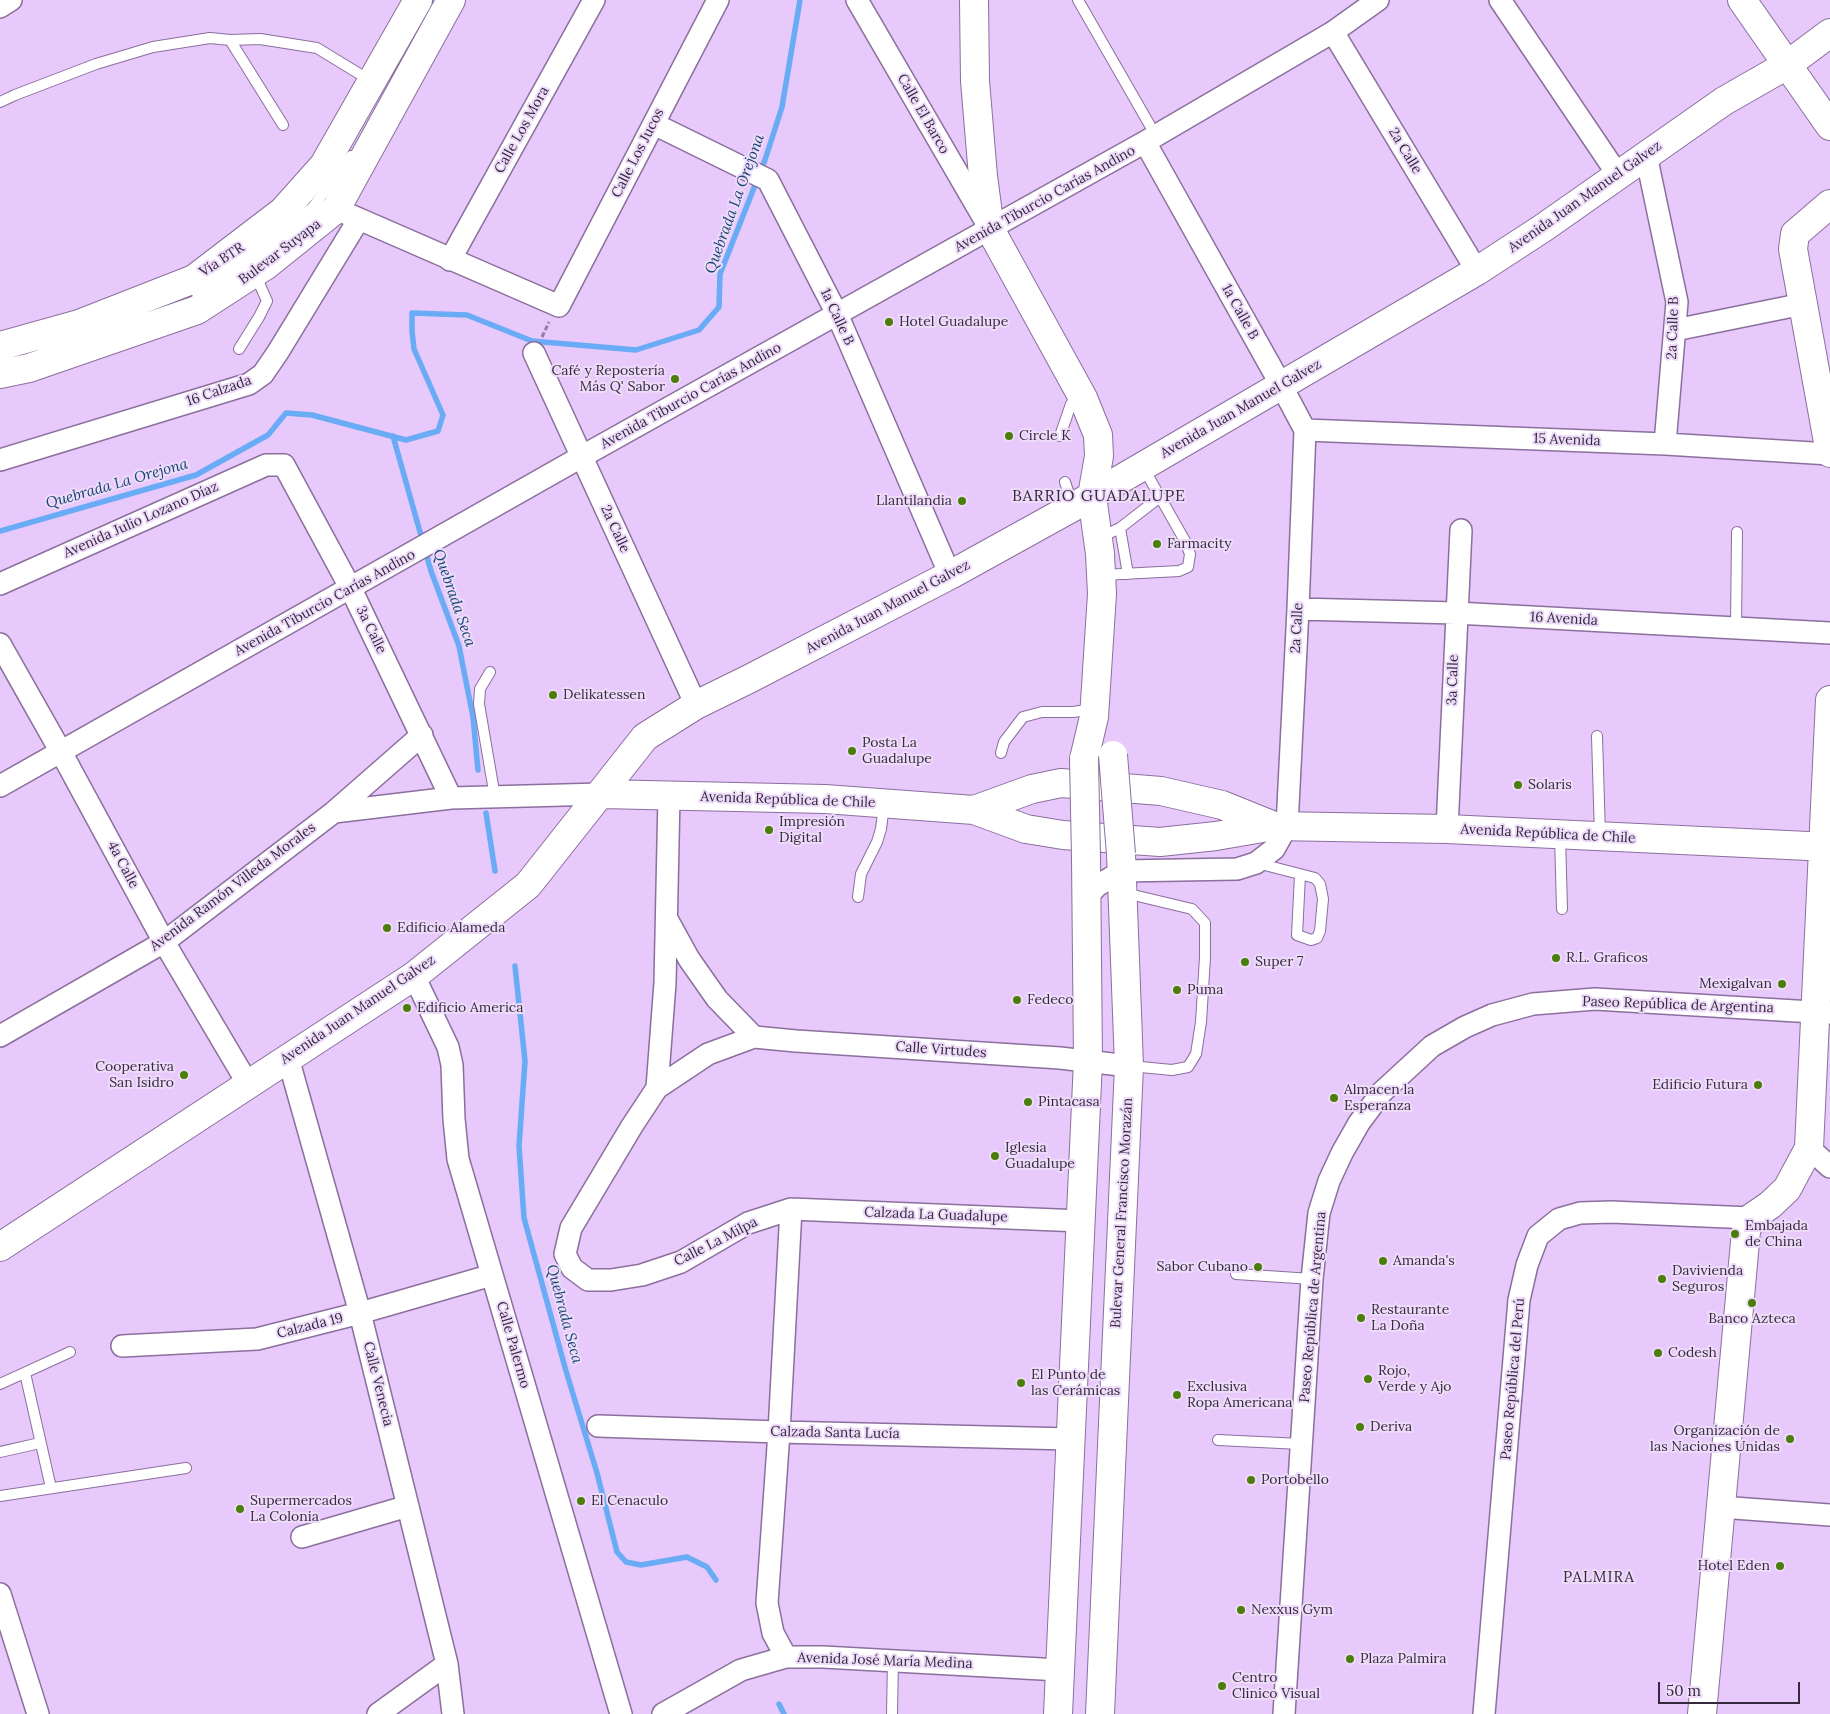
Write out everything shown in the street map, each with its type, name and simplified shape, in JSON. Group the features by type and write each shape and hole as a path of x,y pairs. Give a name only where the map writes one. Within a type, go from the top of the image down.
{"street":[{"path":"0,7 11,0"},
{"path":"0,345 79,324 194,279 283,212 324,165 418,0"},
{"name":"Bulevar Suyapa","path":"0,374 29,368 196,310 347,214 451,0"},
{"name":"Calle Los Mora","path":"450,260 594,0"},
{"name":"Calle Los Jucos","path":"555,313 718,0"},
{"name":"Calle El Barco","path":"857,0 990,229"},
{"name":"Bulevar General Francisco Morazán","path":"974,0 975,81 983,176 990,229 1083,398 1098,435 1099,456 1077,495 1109,533 1102,575 1094,713 1084,759 1088,1061 1058,1714"},
{"name":"Avenida Tiburcio Carías Andino","path":"0,786 351,589 581,457 1150,139 1333,32 1378,0"},
{"path":"1500,0 1618,175"},
{"path":"1742,0 1830,126"},
{"name":"2a Calle","path":"1333,32 1477,271"},
{"name":"Avenida Juan Manuel Galvez","path":"0,1247 414,976 528,885 645,737 696,705 950,575 1077,495 1143,467 1477,271 1543,228 1724,101 1786,65 1830,34"},
{"name":"1a Calle B","path":"654,124 768,180 837,314 950,575"},
{"name":"1a Calle B","path":"1150,139 1305,430"},
{"name":"2a Calle B","path":"1646,155 1677,302 1666,444"},
{"path":"1830,204 1795,234 1793,240 1793,249 1830,453"},
{"path":"347,214 450,260 555,313"},
{"name":"16 Calzada","path":"0,460 249,384 263,374 278,352 347,214"},
{"path":"1675,330 1803,304"},
{"name":"2a Calle","path":"534,353 696,705"},
{"name":"2a Calle","path":"1281,826 1298,609 1305,430"},
{"name":"15 Avenida","path":"1305,430 1666,444 1830,453"},
{"name":"Avenida Julio Lozano Díaz","path":"0,584 266,464 284,465"},
{"name":"3a Calle","path":"284,465 351,589 451,798"},
{"name":"3a Calle","path":"1447,829 1461,530"},
{"name":"16 Avenida","path":"1298,609 1456,613 1830,633"},
{"name":"4a Calle","path":"0,644 62,752 164,942 248,1084"},
{"path":"1702,1714 1746,1231 1751,1218 1770,1205 1787,1189 1809,1148 1823,1012 1830,700"},
{"name":"Bulevar General Francisco Morazán","path":"1094,713 1113,755 1122,873 1129,1066 1100,1714"},
{"name":"Avenida Ramón Villeda Morales","path":"0,1036 164,942 334,812 422,735"},
{"name":"Avenida República de Chile","path":"974,810 1032,789 1061,784 1162,791 1222,805 1281,826"},
{"path":"334,812 451,798 601,794"},
{"name":"Avenida República de Chile","path":"601,794 825,799 974,810 1026,829 1063,835 1160,842 1281,826 1447,829 1827,848"},
{"name":"Calle La Milpa","path":"669,796 665,983 657,1088 570,1228 566,1254 572,1268 588,1280 611,1280 642,1275 681,1262 748,1223 791,1209"},
{"path":"1087,897 1097,886 1122,873 1237,869 1256,863 1274,849 1281,826"},
{"path":"666,917 689,959 717,999 754,1036"},
{"name":"Calle Palermo","path":"414,976 448,1047 452,1065 458,1159 621,1714"},
{"name":"Paseo República de Argentina","path":"1284,1714 1312,1280 1319,1213 1329,1181 1342,1153 1359,1124 1382,1092 1432,1046 1465,1027 1492,1015 1533,1004 1595,999 1823,1012"},
{"name":"Calle Virtudes","path":"657,1088 708,1054 754,1036 796,1041 1088,1061 1129,1066"},
{"name":"Calle Venecia","path":"288,1058 360,1314 447,1664 453,1714"},
{"path":"1809,1148 1830,1167"},
{"path":"786,1658 773,1633 767,1603 779,1432 791,1209"},
{"name":"Calzada La Guadalupe","path":"791,1209 1080,1221"},
{"name":"Paseo República del Perú","path":"1484,1714 1519,1300 1527,1265 1538,1236 1559,1219 1580,1213 1611,1212 1751,1218"},
{"name":"Calzada 19","path":"122,1346 257,1339 360,1314 492,1275"},
{"name":"Calzada Santa Lucía","path":"598,1426 1071,1439"},
{"path":"302,1537 408,1506"},
{"path":"1720,1507 1830,1515"},
{"path":"0,1594 6,1633 38,1714"},
{"name":"Avenida José María Medina","path":"664,1714 741,1670 786,1658 823,1657 893,1660 1060,1670"},
{"path":"378,1714 447,1664"}],"lane":[{"name":"1a Calle B","path":"1078,0 1150,139"},
{"path":"0,102 96,64 153,47 210,38 230,40 260,39 316,48 372,81"},
{"path":"230,40 283,125"},
{"name":"Vía BTR","path":"188,295 204,288 258,252 313,207 349,160 357,144"},
{"path":"239,349 267,301 254,273"},
{"path":"1060,436 1071,404 1083,398"},
{"path":"1102,575 1179,571 1188,568 1190,554 1185,541 1143,467"},
{"path":"1128,574 1109,533 1160,498"},
{"path":"1736,628 1737,532"},
{"path":"490,672 480,689 479,704 495,797"},
{"path":"1001,753 1004,742 1023,717 1042,712 1094,713"},
{"path":"1597,736 1600,836"},
{"path":"858,896 861,874 876,842 884,804"},
{"path":"1560,835 1562,909"},
{"path":"1256,863 1315,878 1320,884 1323,899 1320,931 1317,938 1311,940 1296,935 1300,875"},
{"path":"1122,873 1192,909 1205,923 1201,1022 1196,1054 1188,1067 1172,1070 1129,1066"},
{"path":"1236,1274 1312,1280"},
{"path":"0,1384 70,1352"},
{"path":"25,1373 51,1488"},
{"path":"1218,1440 1301,1444"},
{"path":"1,1449 40,1443"},
{"path":"0,1496 186,1468"},
{"path":"892,1714 893,1660"}],"path":[{"path":"534,353 555,313"}],"waterway":[{"name":"Quebrada La Orejona","path":"0,531 196,475 268,435 286,413 312,415 406,440 438,431 443,415 414,349 412,313 467,315 532,341 636,350 699,330 719,307 720,274 765,160 782,107 800,0"},
{"name":"Quebrada Seca","path":"393,436 431,571 459,646 473,717 478,770"},
{"name":"Quebrada Seca","path":"486,813 495,871"},
{"name":"Quebrada Seca","path":"515,966 525,1061 519,1146 524,1218 566,1371 597,1473 617,1552 626,1562 641,1565 687,1557 707,1567 716,1580"},
{"name":"Quebrada Seca","path":"779,1704 784,1714"}],"place":[{"name":"Hotel Guadalupe","path":"889,322"},
{"name":"Café y Repostería Más Q' Sabor","path":"675,379"},
{"name":"Circle K","path":"1009,436"},
{"name":"Llantilandia","path":"962,501"},
{"name":"Farmacity","path":"1157,544"},
{"name":"Delikatessen","path":"553,695"},
{"name":"Posta La Guadalupe","path":"852,751"},
{"name":"Solaris","path":"1518,785"},
{"name":"Impresión Digital","path":"769,830"},
{"name":"Edificio Alameda","path":"387,928"},
{"name":"R.L. Graficos","path":"1556,958"},
{"name":"Super 7","path":"1245,962"},
{"name":"Mexigalvan","path":"1782,984"},
{"name":"Puma","path":"1177,990"},
{"name":"Fedeco","path":"1017,1000"},
{"name":"Edificio America","path":"407,1008"},
{"name":"Cooperativa San Isidro","path":"184,1075"},
{"name":"Edificio Futura","path":"1758,1085"},
{"name":"Almacen la Esperanza","path":"1334,1098"},
{"name":"Pintacasa","path":"1028,1102"},
{"name":"Iglesia Guadalupe","path":"995,1156"},
{"name":"Embajada de China","path":"1735,1234"},
{"name":"Amanda's","path":"1383,1261"},
{"name":"Sabor Cubano","path":"1258,1267"},
{"name":"Davivienda Seguros","path":"1662,1279"},
{"name":"Banco Azteca","path":"1752,1303"},
{"name":"Restaurante La Doña","path":"1361,1318"},
{"name":"Codesh","path":"1658,1353"},
{"name":"Rojo, Verde y Ajo","path":"1368,1379"},
{"name":"El Punto de las Cerámicas","path":"1021,1383"},
{"name":"Exclusiva Ropa Americana","path":"1177,1395"},
{"name":"Deriva","path":"1360,1427"},
{"name":"Organización de las Naciones Unidas","path":"1790,1439"},
{"name":"Portobello","path":"1251,1480"},
{"name":"El Cenaculo","path":"581,1501"},
{"name":"Supermercados La Colonia","path":"240,1509"},
{"name":"Hotel Eden","path":"1780,1566"},
{"name":"Nexxus Gym","path":"1241,1610"},
{"name":"Plaza Palmira","path":"1350,1659"},
{"name":"Centro Clinico Visual","path":"1222,1686"}],"district":[{"name":"BARRIO GUADALUPE","path":"1099,496"},
{"name":"PALMIRA","path":"1599,1578"}]}
